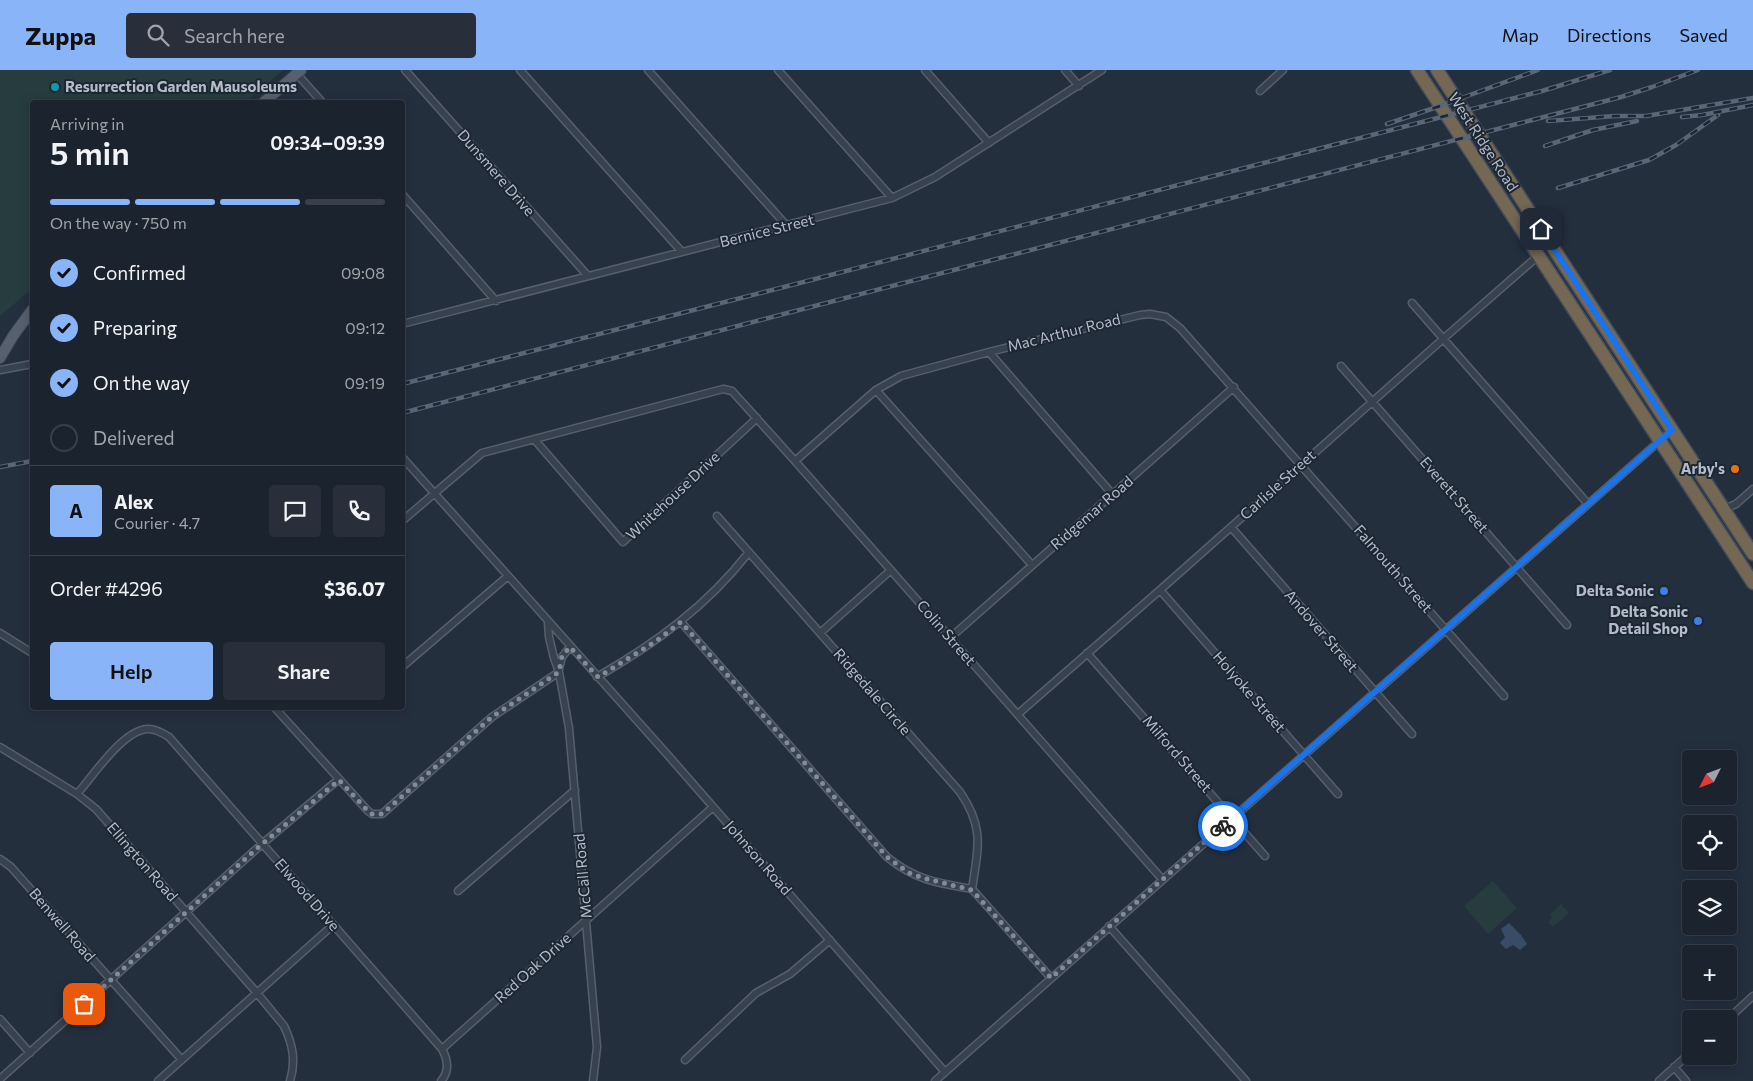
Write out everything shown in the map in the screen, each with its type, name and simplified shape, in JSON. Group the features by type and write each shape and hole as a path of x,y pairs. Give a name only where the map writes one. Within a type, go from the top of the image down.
{"highway":[{"name":"West Ridge Road","path":"1417,70 1753,583"},
{"name":"West Ridge Road","path":"1437,70 1753,554"}],"main road":[{"path":"266,100 299,72"},
{"path":"0,358 30,313"}],"street":[{"name":"Dunsmere Drive","path":"405,70 588,276"},
{"path":"520,70 682,252"},
{"path":"648,70 787,226"},
{"path":"778,70 892,198"},
{"path":"925,70 989,143"},
{"path":"1065,70 1079,86"},
{"name":"Bernice Street","path":"405,323 892,198 935,177 1102,70"},
{"path":"1260,91 1284,70"},
{"path":"299,72 320,100"},
{"path":"405,197 496,300"},
{"name":"Carlisle Street","path":"1018,714 1538,256"},
{"path":"1412,303 1588,504"},
{"name":"Mac Arthur Road","path":"795,461 876,390 901,376 988,352 1140,315 1158,315 1174,321 1302,464"},
{"path":"988,352 1113,494"},
{"path":"0,370 30,364"},
{"name":"Everett Street","path":"1341,366 1567,625"},
{"name":"Ridgemar Road","path":"950,638 1234,387"},
{"name":"Colin Street","path":"534,439 715,391 728,389 737,395 1162,879"},
{"path":"876,390 1032,566"},
{"name":"Whitehouse Drive","path":"534,439 623,542 757,418"},
{"path":"935,1081 1672,430"},
{"path":"405,519 482,453 534,439"},
{"path":"277,710 368,811 372,814 382,814 492,717 559,672 562,656 570,647 405,460"},
{"name":"Falmouth Street","path":"1302,464 1504,696"},
{"path":"1724,509 1736,504 1753,489"},
{"name":"Ridgedale Circle","path":"717,516 969,804 973,813 979,846 972,890"},
{"name":"Andover Street","path":"1231,527 1412,734"},
{"path":"598,677 655,642 681,622 722,584 749,552"},
{"path":"820,633 891,570"},
{"path":"405,664 508,576"},
{"name":"Holyoke Street","path":"1160,590 1338,794"},
{"name":"McCall Road","path":"548,622 549,637 559,672 567,715 575,790 597,1048 593,1081"},
{"path":"681,622 887,857 909,873 972,890 1051,978"},
{"path":"0,633 30,652"},
{"name":"Johnson Road","path":"570,647 945,1072"},
{"name":"Milford Street","path":"1087,653 1233,817 1265,856"},
{"name":"Elwood Drive","path":"77,794 125,740 139,731 152,729 164,734 442,1049"},
{"name":"Ellington Road","path":"0,747 77,794 96,809 258,993 279,1019 289,1038 294,1063 290,1081"},
{"path":"0,1079 262,844 339,780"},
{"path":"458,891 575,790"},
{"name":"Red Oak Drive","path":"442,1049 713,807"},
{"name":"Benwell Road","path":"0,859 11,867 182,1060"},
{"path":"158,1081 333,925"},
{"path":"1109,926 1246,1081"},
{"path":"685,1060 756,993 790,974 830,940"},
{"path":"1737,1011 1753,996"},
{"path":"0,1019 30,1053"},
{"path":"441,1081 448,1067 447,1058 442,1049"},
{"path":"1659,1081 1682,1060"},
{"path":"1674,1067 1686,1081"}],"green space":[{"path":"0,70 283,70 248,100 30,100 30,291 0,316"},
{"path":"1493,881 1517,908 1488,934 1464,906"},
{"path":"1561,904 1569,913 1553,927 1548,922 1553,917 1550,914"}],"water":[{"path":"1509,923 1527,944 1520,950 1513,945 1506,949 1500,943 1505,937 1501,929"}],"railway":[{"path":"1387,124 1538,70"},
{"path":"405,383 1542,91 1610,70"},
{"path":"405,412 1621,97 1698,70"},
{"path":"1548,121 1615,116 1646,116 1753,98"},
{"path":"1682,117 1753,105"},
{"path":"1558,188 1649,160 1676,145 1718,115"},
{"path":"1545,146 1593,130 1637,121"},
{"path":"0,467 30,461"}],"way so far":[{"path":"84,1004 262,844 339,780 368,811 372,814 382,814 492,717 559,672 562,656 570,647 598,677 655,642 681,622 887,857 909,873 938,883 972,890 1051,978 1223,826"}],"place":[{"name":"Resurrection Garden Mausoleums","path":"55,87"},
{"name":"Arby's","path":"1735,469"},
{"name":"Delta Sonic","path":"1664,591"},
{"name":"Delta Sonic Detail Shop","path":"1698,621"}],"route":[{"path":"1223,826 1672,430 1541,229"}]}
